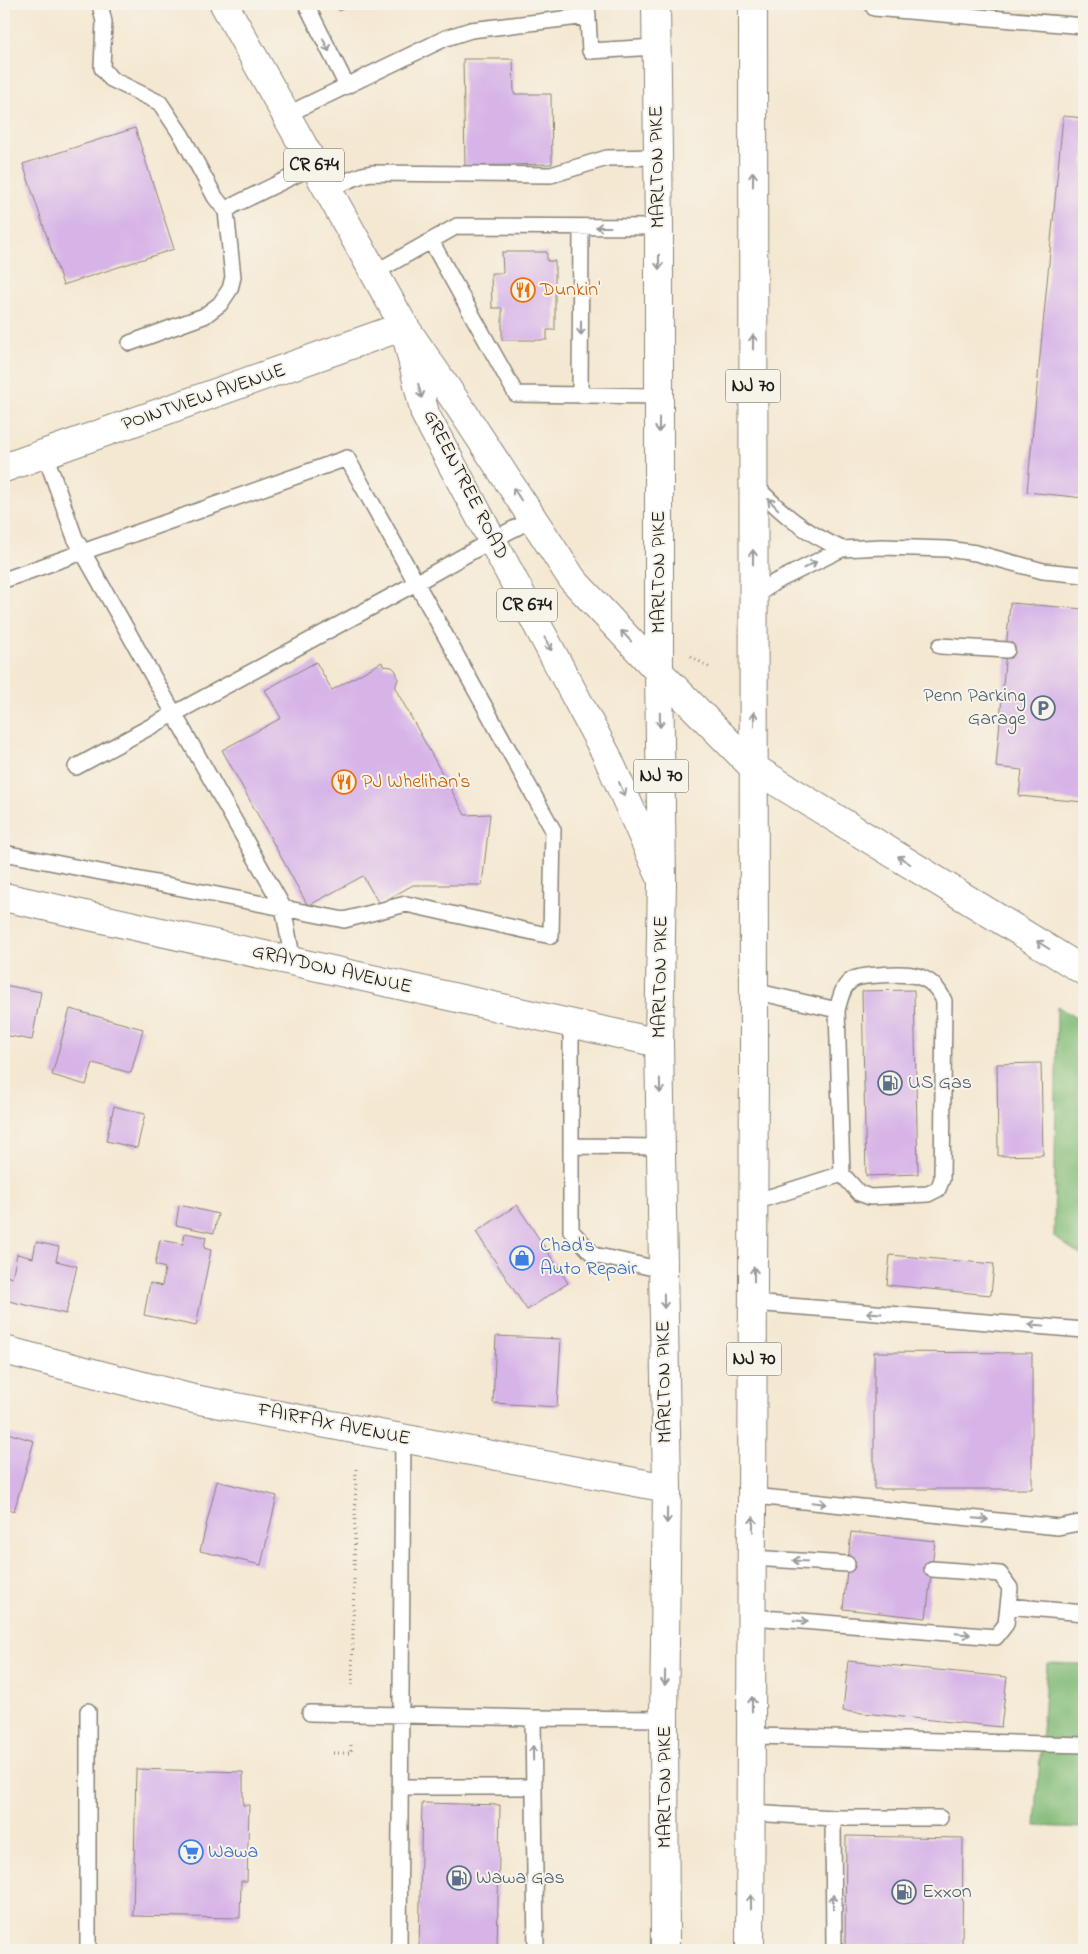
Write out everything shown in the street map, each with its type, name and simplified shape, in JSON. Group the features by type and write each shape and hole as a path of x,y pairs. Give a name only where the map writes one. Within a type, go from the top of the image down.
{"main road":[{"name":"GREENTREE ROAD","path":"224,4 404,326 573,580 659,672 754,768 1084,971"},
{"name":"MARLTON PIKE","path":"656,4 655,47 659,227 659,672 662,880 660,1043 667,1488 664,1719 665,1950"},
{"name":"NJ 70","path":"750,1950 754,1303 753,4"},
{"name":"GREENTREE ROAD","path":"404,326 425,414 606,754 662,880"},
{"name":"POINTVIEW AVENUE","path":"4,468 404,326"},
{"name":"GRAYDON AVENUE","path":"4,897 660,1043"},
{"name":"FAIRFAX AVENUE","path":"4,1350 194,1399 667,1488"}],"lane":[{"path":"100,4 104,22 102,68 110,80 160,103 182,136 215,197 226,210 233,277 230,289 220,304 204,316 130,343"},
{"path":"306,4 347,86"},
{"path":"874,4 874,8 1084,26"},
{"path":"286,115 446,38 471,30 588,10 590,51 655,47"},
{"path":"226,210 234,205 321,177 372,173 551,175 607,158 658,157"},
{"path":"374,273 457,226 659,227"},
{"path":"580,395 581,227"},
{"path":"431,241 516,394 659,396"},
{"path":"45,454 75,538 283,907 293,962"},
{"path":"4,580 347,458 553,830 551,936 406,904 344,920 4,853"},
{"path":"753,483 777,509 795,524 818,538 842,549"},
{"path":"76,767 533,519"},
{"path":"753,598 775,582 842,549 882,547 976,552 1042,571 1084,575"},
{"path":"940,646 1007,650"},
{"path":"909,973 923,978 939,990 944,1001 942,1179 938,1189 928,1194 870,1197 859,1193 842,1174 837,1010 845,987 852,980 862,976 909,973"},
{"path":"754,991 837,1010"},
{"path":"571,1024 571,1230 594,1255 663,1270"},
{"path":"571,1146 661,1147"},
{"path":"754,1202 842,1174"},
{"path":"754,1303 1084,1330"},
{"path":"399,1950 403,1438"},
{"path":"753,1496 1058,1527 1084,1522"},
{"path":"753,1558 848,1564"},
{"path":"752,1617 996,1637 1006,1624 1010,1588 1000,1574 932,1569"},
{"path":"1008,1606 1084,1613"},
{"path":"88,1711 88,1950"},
{"path":"310,1713 664,1719"},
{"path":"533,1718 536,1950"},
{"path":"752,1736 1084,1745"},
{"path":"400,1787 533,1787"},
{"path":"751,1814 833,1818 940,1818"},
{"path":"833,1818 834,1950"}],"path":[{"path":"689,655 710,668"},
{"path":"352,1685 356,1468"},
{"path":"334,1753 351,1753 351,1743"}],"green space":[{"path":"1057,1006 1084,1023 1084,1257 1054,1237"},
{"path":"1047,1663 1084,1664 1084,1828 1035,1826"}],"building":[{"path":"335,4 352,4 339,11"},
{"path":"463,59 513,59 514,94 551,94 552,164 465,166"},
{"path":"1063,116 1084,118 1084,498 1027,492"},
{"path":"135,128 174,249 63,285 23,164"},
{"name":"Dunkin'","path":"502,252 547,252 547,261 555,261 555,330 547,330 547,340 502,340 502,308 492,308 491,273 503,273"},
{"name":"Penn Parking Garage","path":"1010,603 1084,609 1084,802 1019,796 1022,770 996,767"},
{"name":"PJ Whelihan's","path":"316,662 332,690 382,662 383,666 392,667 396,671 398,679 395,688 465,815 490,814 482,885 413,885 379,904 363,876 308,906 222,750 281,718 265,690"},
{"path":"4,985 41,992 32,1040 4,1035"},
{"name":"US Gas","path":"914,990 918,1174 866,1176 862,991"},
{"path":"70,1009 143,1029 131,1073 93,1063 86,1085 52,1075"},
{"path":"1041,1063 1043,1155 998,1156 997,1064"},
{"path":"114,1106 145,1114 137,1148 106,1141"},
{"path":"179,1205 218,1214 214,1233 176,1225"},
{"name":"Chad's Auto Repair","path":"517,1205 568,1283 527,1310 476,1232"},
{"path":"185,1233 206,1237 204,1248 211,1250 196,1326 144,1315 150,1283 162,1286 165,1268 155,1265 160,1240 183,1244"},
{"path":"36,1242 59,1247 56,1261 77,1266 66,1314 4,1300 4,1275 12,1278 17,1254 33,1258"},
{"path":"890,1255 994,1264 991,1295 887,1285"},
{"path":"496,1336 561,1339 557,1407 493,1403"},
{"path":"874,1352 1032,1353 1032,1489 874,1489"},
{"path":"4,1432 34,1441 14,1511 4,1509"},
{"path":"217,1481 277,1496 261,1565 200,1551"},
{"path":"851,1532 935,1541 926,1618 843,1609"},
{"path":"848,1661 1007,1677 1001,1727 843,1711"},
{"name":"Wawa","path":"136,1769 243,1772 243,1805 249,1805 247,1881 241,1881 240,1918 133,1916"},
{"name":"Wawa Gas","path":"422,1803 500,1805 497,1950 419,1950"},
{"name":"Exxon","path":"846,1836 963,1838 962,1948 845,1946"}],"place":[{"name":"Dunkin'","path":"523,290"},
{"name":"Penn Parking Garage","path":"1043,708"},
{"name":"PJ Whelihan's","path":"344,782"},
{"name":"US Gas","path":"890,1083"},
{"name":"Chad's Auto Repair","path":"522,1258"},
{"name":"Wawa","path":"191,1852"},
{"name":"Wawa Gas","path":"459,1878"},
{"name":"Exxon","path":"904,1892"}]}
